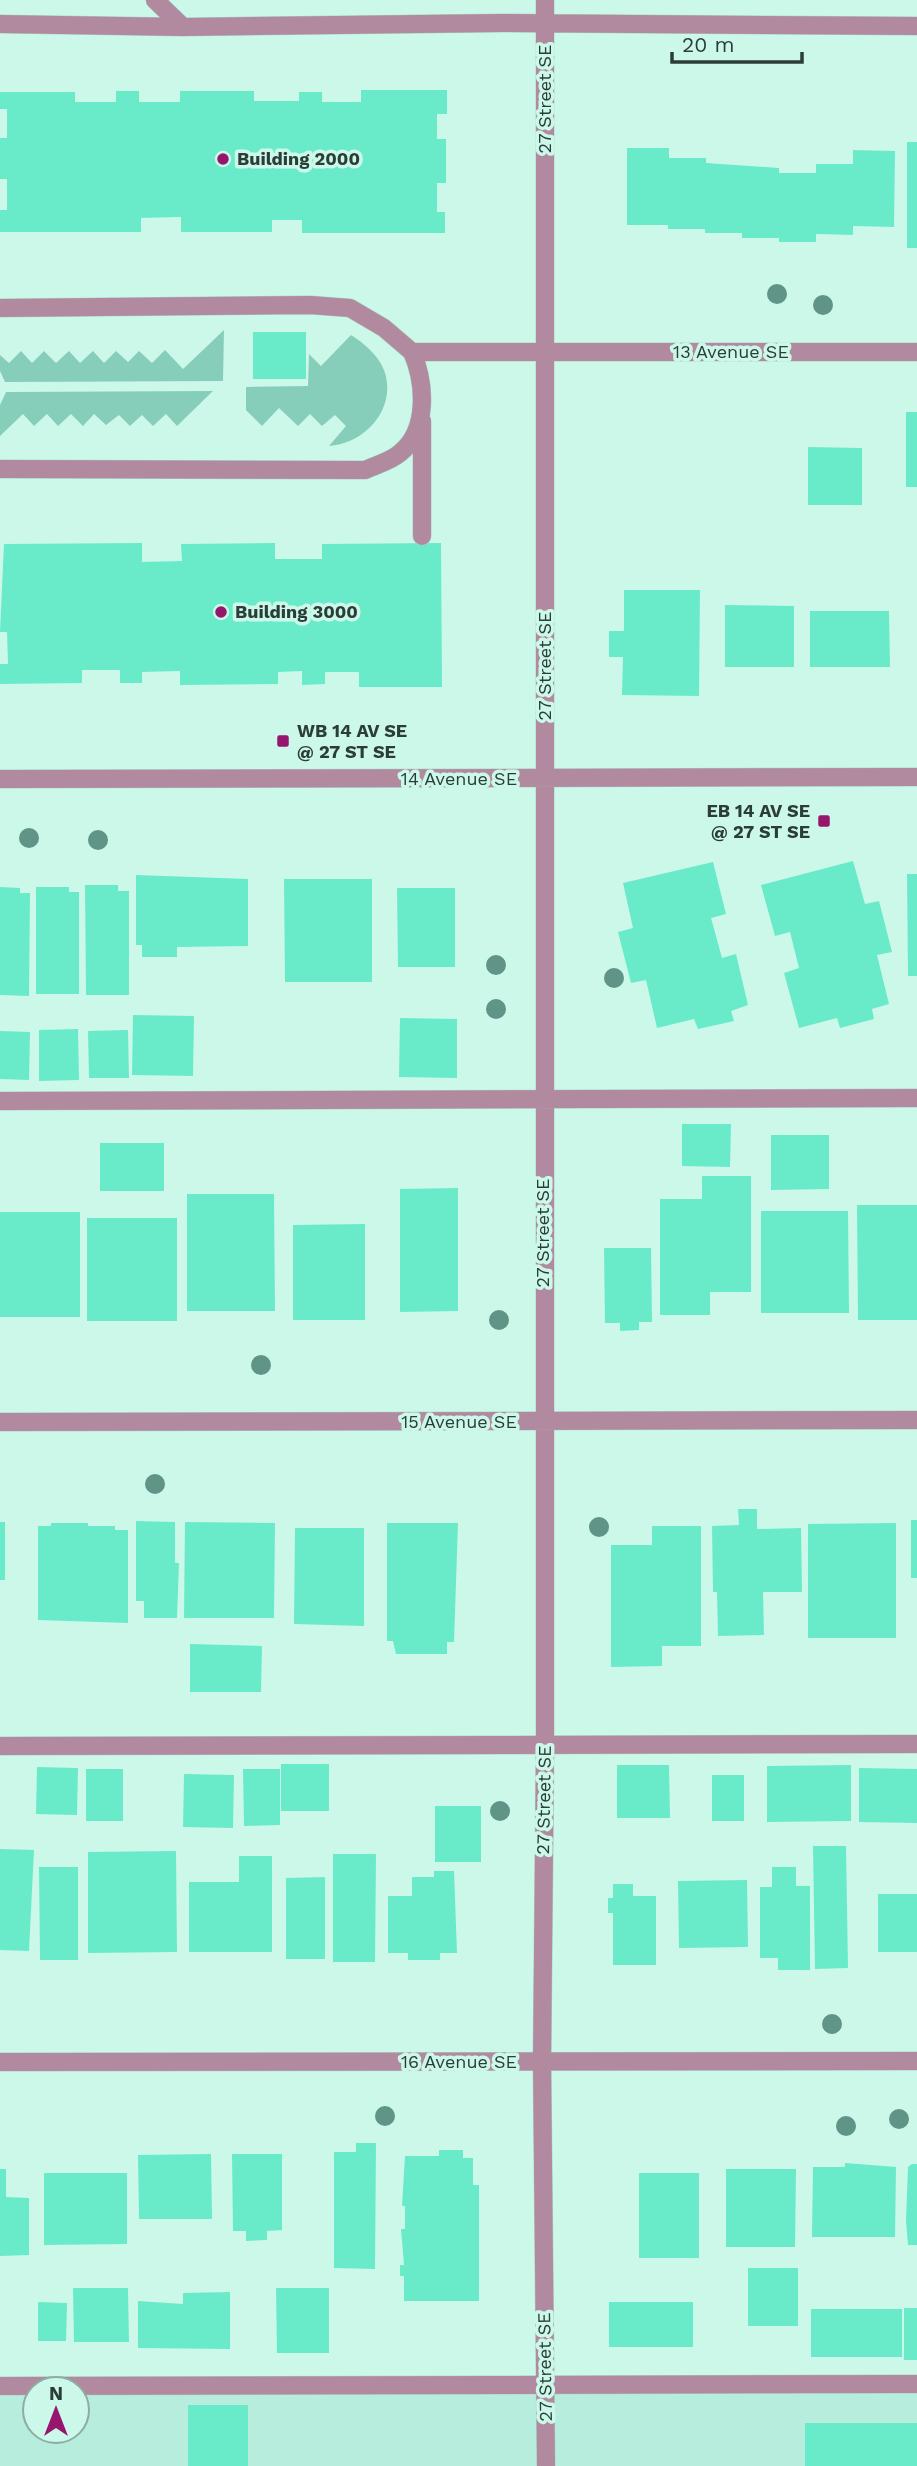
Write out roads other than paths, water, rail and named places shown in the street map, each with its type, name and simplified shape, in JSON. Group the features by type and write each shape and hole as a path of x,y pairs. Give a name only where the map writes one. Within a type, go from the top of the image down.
{"street":[{"path":"155,0 183,27"},
{"name":"27 Street SE","path":"545,0 545,1746 542,2062 546,2466"},
{"path":"0,24 183,27 545,23 917,26"},
{"path":"0,308 310,305 350,308 384,328 412,352 422,374 422,536"},
{"name":"13 Avenue SE","path":"412,352 917,352"},
{"path":"0,469 365,470 400,453 418,427 422,400"},
{"name":"14 Avenue SE","path":"0,779 917,777"},
{"path":"0,1101 917,1098"},
{"name":"15 Avenue SE","path":"0,1422 917,1420"},
{"path":"0,1746 917,1744"},
{"name":"16 Avenue SE","path":"0,2062 917,2061"},
{"path":"0,2386 917,2384"}],"place":[{"name":"Building 2000","path":"223,159"},
{"name":"Building 3000","path":"221,612"},
{"name":"WB 14 AV SE @ 27 ST SE","path":"283,741"},
{"name":"EB 14 AV SE @ 27 ST SE","path":"824,821"}]}
